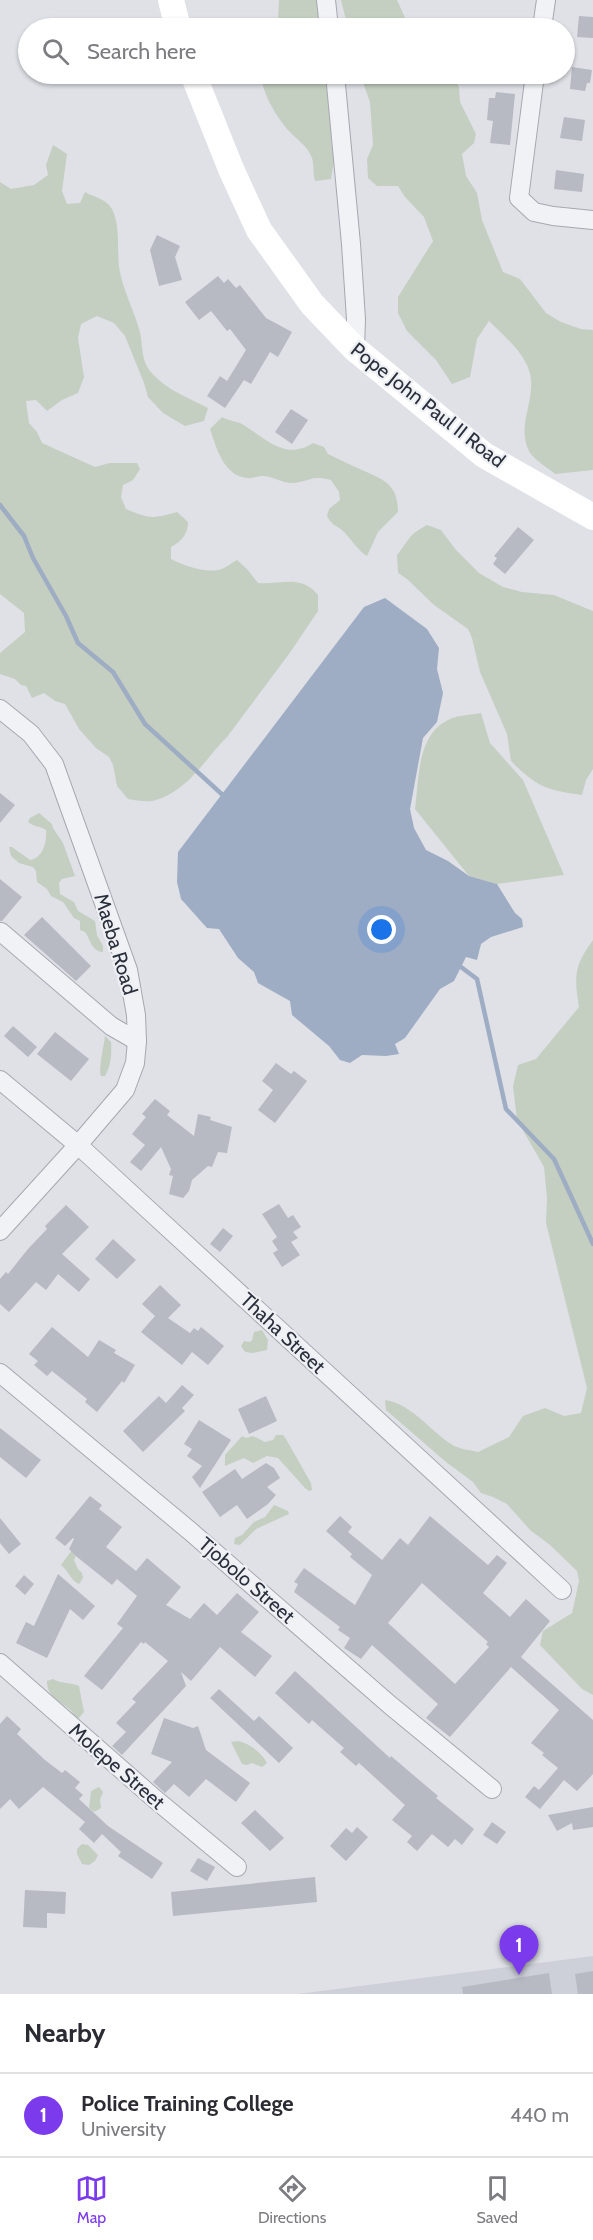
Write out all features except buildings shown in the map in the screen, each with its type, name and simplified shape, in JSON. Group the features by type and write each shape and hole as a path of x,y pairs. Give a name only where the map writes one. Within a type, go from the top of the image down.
{"main road":[{"path":"171,0 176,18"},
{"name":"Pope John Paul II Road","path":"197,84 231,169 259,230 312,304 355,349 484,455 593,517"}],"street":[{"path":"326,0 328,18"},
{"path":"543,18 546,0"},
{"path":"336,84 351,244 356,319 355,349"},
{"path":"534,84 519,198 534,212 593,220"},
{"name":"Maeba Road","path":"0,709 31,734 54,764 128,970 136,1015 137,1041 135,1063 125,1090 0,1231"},
{"path":"1,932 111,1026 137,1041"},
{"name":"Thaha Street","path":"0,1080 78,1145 562,1590"},
{"name":"Tjobolo Street","path":"0,1373 492,1789"},
{"name":"Molepe Street","path":"0,1663 155,1799 237,1867"}],"shaded area":[{"path":"593,1956 593,1994 298,1994"}],"green space":[{"path":"279,0 318,0 320,18 278,18"},
{"path":"341,0 397,0 405,18 346,18"},
{"path":"263,84 325,84 332,112 331,140 334,161 331,179 315,181 310,154 287,129 274,110"},
{"path":"364,84 457,84 460,102 476,134 474,143 462,154 466,176 477,193 482,220 503,272 520,279 546,313 561,322 581,329 593,330 593,470 555,474 530,452 525,440 525,423 531,389 530,371 521,355 489,321 477,339 470,377 452,384 436,360 407,331 398,313 398,297 433,241 424,217 398,186 377,186 368,178 367,159 373,145 370,102"},
{"path":"53,145 67,154 62,191 67,204 80,203 85,192 104,201 113,211 117,226 119,267 140,332 147,367 156,378 170,388 208,408 204,421 185,426 163,413 148,397 125,336 114,323 97,316 81,324 78,338 84,377 78,393 62,400 47,411 36,400 26,401 29,423 37,432 42,443 95,467 110,463 137,463 140,469 133,480 123,485 121,497 126,509 151,517 177,512 188,522 184,537 171,547 171,559 190,567 211,571 224,568 237,560 258,583 297,583 305,585 318,595 318,611 227,737 187,782 168,795 153,801 128,799 117,786 109,757 96,748 79,729 65,704 55,701 44,693 32,698 26,686 0,674 0,653 25,632 24,613 0,594 0,182 11,189 34,185 48,175 46,165"},
{"path":"222,417 240,423 283,448 293,450 313,443 324,447 328,454 388,484 395,495 398,512 378,532 367,556 327,516 329,509 340,500 339,492 331,480 315,478 290,483 266,476 248,478 240,476 227,467 210,429"},
{"path":"427,525 441,530 456,550 479,573 503,587 522,592 554,595 593,611 593,769 586,780 582,795 543,786 528,777 511,761 507,734 480,672 468,629 434,605 398,573 397,555 412,535"},
{"path":"481,713 490,743 523,780 564,875 497,884 469,876 415,809 421,759 430,736 448,720"},
{"path":"39,813 52,824 63,843 75,876 62,879 59,883 60,894 74,902 78,911 95,921 103,952 96,950 85,932 80,930 80,921 74,918 63,902 51,896 47,889 37,882 36,871 33,867 19,863 11,856 9,847 30,860 41,853 45,844 46,830 28,822 30,818"},
{"path":"593,940 593,1695 582,1689 540,1645 543,1631 572,1613 579,1581 577,1571 550,1545 530,1530 507,1504 481,1493 473,1482 446,1462 386,1410 385,1400 395,1402 412,1412 454,1446 478,1452 509,1437 523,1416 545,1408 564,1416 581,1413 587,1388 546,1223 547,1198 544,1167 517,1120 513,1086 518,1065 536,1059 579,1007 576,987 577,972 582,957"},
{"path":"105,1036 111,1042 111,1055 107,1072 105,1076 101,1076 101,1063"},
{"path":"262,1330 268,1340 267,1350 245,1352 241,1346 244,1341 250,1342 254,1332"},
{"path":"276,1435 283,1435 286,1439 311,1483 312,1490 305,1488 278,1458 267,1456 253,1463 244,1458 225,1466 225,1455 242,1436 246,1438 253,1436 265,1442 273,1440"},
{"path":"274,1505 288,1511 289,1514 256,1529 240,1545 234,1544 235,1538 242,1535 254,1522 265,1517"},
{"path":"79,1549 74,1560 82,1573 83,1578 79,1584 61,1565 72,1550"},
{"path":"53,1679 79,1686 84,1712 78,1719 51,1694 47,1681"},
{"path":"238,1741 255,1749 267,1763 262,1767 252,1763 242,1764 231,1742"},
{"path":"99,1787 103,1792 100,1800 101,1808 94,1812 89,1808 91,1791"},
{"path":"82,1844 88,1845 98,1855 89,1865 82,1864 77,1854 77,1849"}],"water":[{"path":"385,598 427,629 439,648 437,669 443,693 437,722 423,738 410,809 414,828 426,850 448,861 469,876 497,884 515,913 522,919 523,927 491,937 481,944 477,960 466,957 454,981 440,989 405,1038 395,1044 399,1054 362,1055 350,1063 340,1060 329,1046 292,1015 290,1001 258,983 254,972 238,958 219,929 207,928 181,899 177,882 178,852 364,607"}],"waterway":[{"path":"0,505 24,536 33,558 66,616 78,643 113,672 145,724 226,798"},
{"path":"457,964 477,979 506,1109 554,1159 593,1244"}],"place":[{"name":"Police Training College","path":"519,1975"}]}
